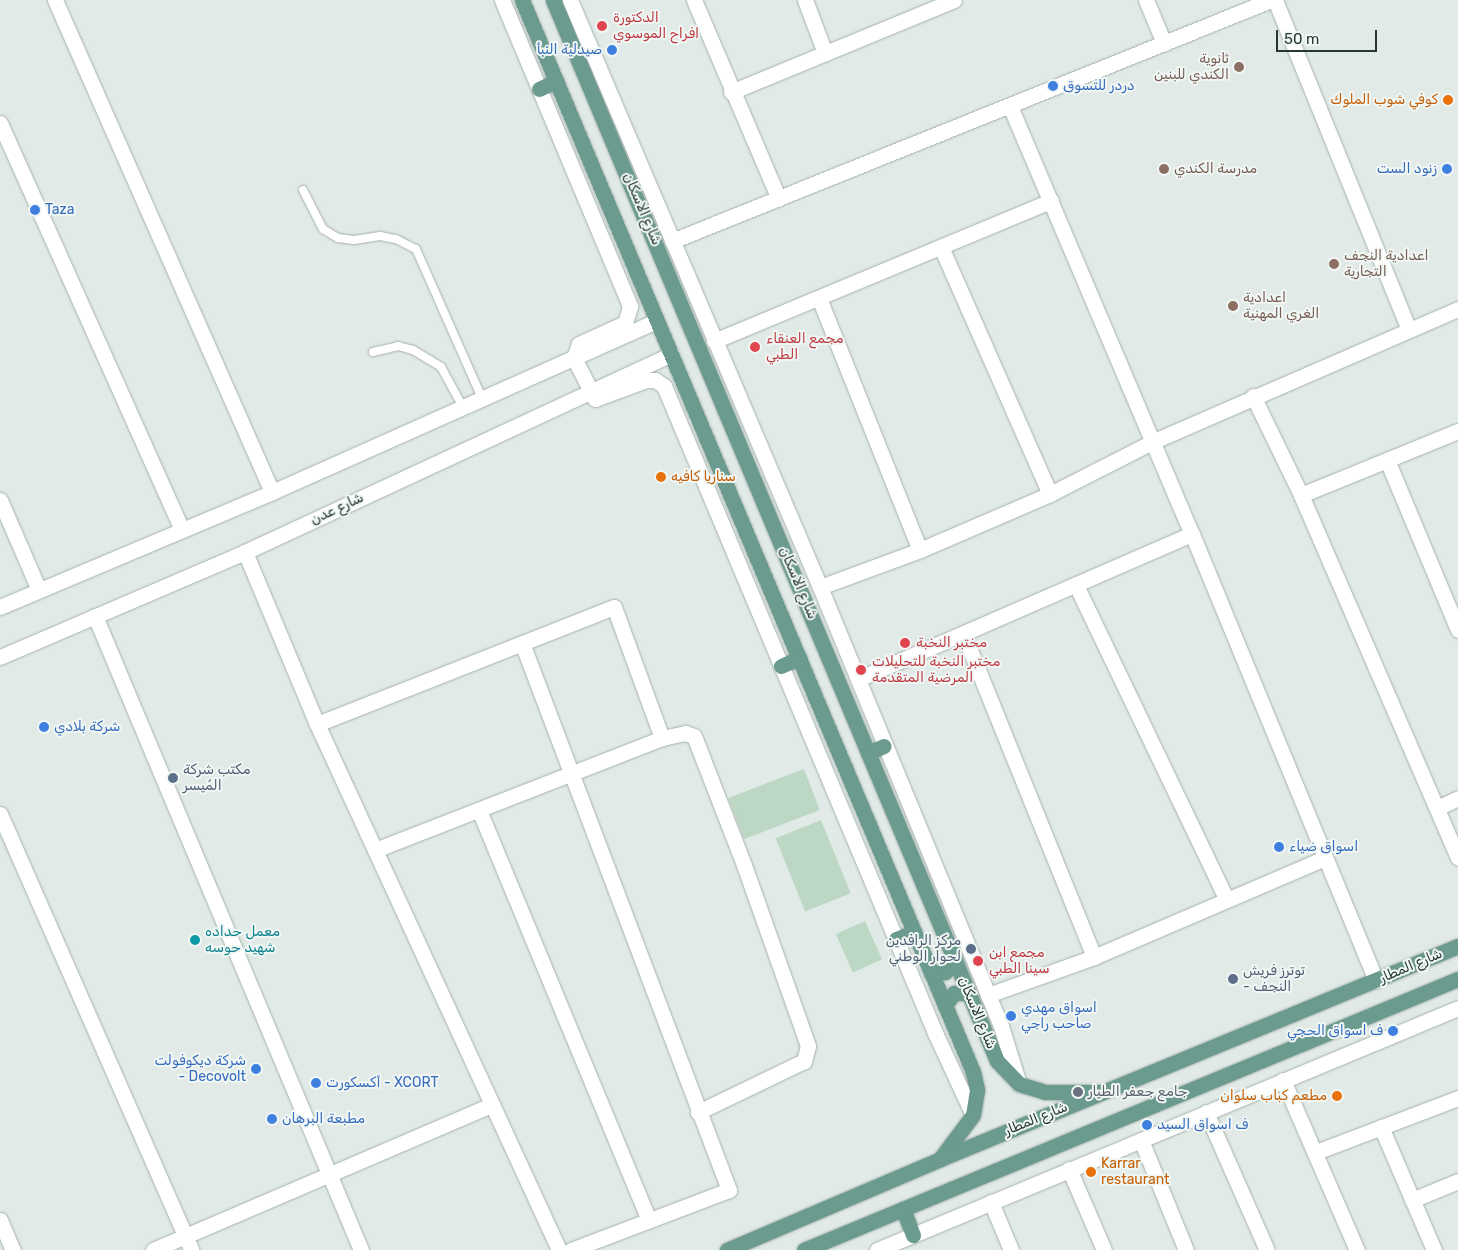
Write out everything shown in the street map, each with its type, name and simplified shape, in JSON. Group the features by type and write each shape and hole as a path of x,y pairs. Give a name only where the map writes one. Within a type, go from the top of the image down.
{"main road":[{"name":"شارع الاسكان","path":"522,0 973,1072 977,1090 973,1115 940,1159"},
{"name":"شارع الاسكان","path":"553,0 636,176 694,335 997,1062 1019,1084 1045,1092 1101,1092"},
{"path":"539,89 556,80"},
{"path":"694,335 711,335"},
{"path":"781,666 799,658"},
{"path":"868,753 884,746"},
{"path":"896,940 914,932"},
{"name":"شارع المطار","path":"727,1250 1101,1092 1458,946"},
{"path":"931,973 945,972 954,959"},
{"path":"804,1250 1458,979"},
{"path":"945,1004 954,993 968,993"},
{"path":"902,1209 913,1235"}],"street":[{"path":"55,0 272,492"},
{"path":"502,0 630,306 626,323 579,344 574,358 593,398 599,400 646,380 655,380 664,386 896,940 973,1115"},
{"path":"570,0 636,176 672,241 820,587 988,995 1009,1048 1019,1084"},
{"path":"694,0 731,92 779,199"},
{"path":"805,0 826,53"},
{"path":"731,92 954,0"},
{"path":"1146,0 1164,43"},
{"path":"672,241 1271,0"},
{"path":"1275,0 1409,330"},
{"path":"1010,106 1192,534 1376,981"},
{"path":"0,123 182,530"},
{"path":"711,335 819,298 1051,200"},
{"path":"941,246 1050,494"},
{"path":"819,298 920,550"},
{"path":"820,587 920,550 1050,494 1152,442 1254,396 1458,309"},
{"path":"0,607 272,492 656,320"},
{"name":"شارع عدن","path":"0,657 245,552 589,390 671,354"},
{"path":"1254,396 1300,495 1458,857"},
{"path":"1300,495 1458,431"},
{"path":"1387,460 1458,630"},
{"path":"0,500 39,590"},
{"path":"858,680 1192,534"},
{"path":"245,552 317,724 559,1250"},
{"path":"1076,585 1227,900"},
{"path":"317,724 614,608 662,738"},
{"path":"95,616 361,1250"},
{"path":"964,635 1094,957"},
{"path":"522,643 569,774 729,1190 571,1250"},
{"path":"375,850 662,738 685,733 694,736 744,865 808,1046 804,1061 698,1112"},
{"path":"1437,808 1458,798"},
{"path":"480,810 649,1220"},
{"path":"0,814 191,1250"},
{"path":"988,995 1094,957 1325,858"},
{"path":"877,1250 1458,1008"},
{"path":"1283,1080 1316,1152 1357,1250"},
{"path":"1316,1152 1458,1098"},
{"path":"153,1250 328,1174 492,1106"},
{"path":"1206,1112 1267,1250"},
{"path":"1381,1127 1434,1250"},
{"path":"1140,1140 1186,1250"},
{"path":"1069,1169 1104,1250"},
{"path":"1412,1200 1458,1181"},
{"path":"991,1202 1011,1250"},
{"path":"0,1220 13,1250"}],"lane":[{"path":"303,190 324,230 338,238 396,239 416,250 482,398"},
{"path":"373,352 398,346 413,350 441,367 463,407"}],"green space":[{"path":"804,769 820,810 744,839 728,798"},
{"path":"821,820 851,893 805,912 776,838"},
{"path":"865,921 882,959 853,972 836,934"}],"place":[{"name":"الدكتورة افراح الموسوي","path":"602,26"},
{"name":"صيدلية النبأ","path":"612,50"},
{"name":"ثانوية الكندي للبنين","path":"1239,67"},
{"name":"دردر للتسوق","path":"1053,86"},
{"name":"كوفي شوب الملوك","path":"1448,100"},
{"name":"مدرسة الكندي","path":"1164,169"},
{"name":"زنود الست","path":"1447,169"},
{"name":"Taza","path":"35,210"},
{"name":"اعدادية النجف التجارية","path":"1334,264"},
{"name":"اعدادية الغري المهنية","path":"1233,306"},
{"name":"مجمع العنقاء الطبي","path":"755,347"},
{"name":"سناريا كافيه","path":"661,477"},
{"name":"مختبر النخبة","path":"905,643"},
{"name":"مختبر النخبة للتحليلات المرضية المتقدمة","path":"861,670"},
{"name":"شركة بلادي","path":"44,727"},
{"name":"مكتب شركة المُيسر","path":"173,778"},
{"name":"اسواق ضياء","path":"1279,847"},
{"name":"معمل حداده شهيد حوسه","path":"195,940"},
{"name":"مركز الرافدين لحوار الوطني","path":"971,949"},
{"name":"مجمع ابن سينا الطبي","path":"978,961"},
{"name":"توترز فريش - النجف","path":"1233,979"},
{"name":"اسواق مهدي صاحب راجي","path":"1011,1016"},
{"name":"ف اسواق الحجي","path":"1393,1031"},
{"name":"شركة ديكوفولت - Decovolt","path":"256,1069"},
{"name":"أكسكورت - XCORT","path":"316,1083"},
{"name":"جامع جعفر الطيار","path":"1078,1092"},
{"name":"مطعم كباب سلوان","path":"1337,1096"},
{"name":"مطبعة البرهان","path":"272,1119"},
{"name":"ف اسواق السيد","path":"1147,1125"},
{"name":"Karrar restaurant","path":"1091,1172"}]}
